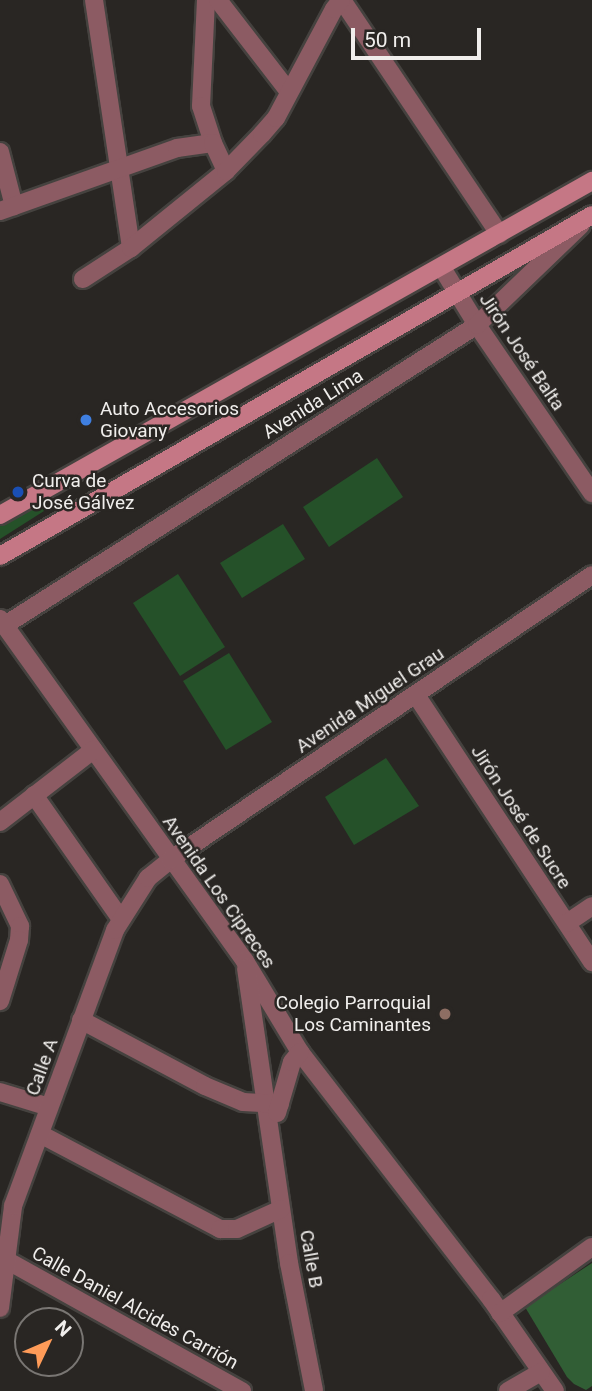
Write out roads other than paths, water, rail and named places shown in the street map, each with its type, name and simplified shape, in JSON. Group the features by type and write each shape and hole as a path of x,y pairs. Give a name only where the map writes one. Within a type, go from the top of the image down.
{"main road":[{"path":"0,515 592,181"},
{"name":"Avenida Lima","path":"0,556 591,216"}],"street":[{"path":"94,0 131,248"},
{"path":"206,0 201,106 226,171"},
{"path":"218,0 289,92"},
{"path":"83,279 131,248 226,171 276,118 334,9 342,0 499,234"},
{"path":"0,152 7,208 177,148 213,143"},
{"name":"Avenida Lima","path":"2,622 477,325 591,216"},
{"name":"Jirón José Balta","path":"442,268 477,325 592,492"},
{"name":"Avenida Miguel Grau","path":"170,860 592,575"},
{"name":"Avenida Los Cipreces","path":"2,622 170,860 245,961 300,1052 500,1312 555,1391"},
{"name":"Jirón José de Sucre","path":"416,695 592,961"},
{"path":"0,822 93,750"},
{"path":"34,795 120,918"},
{"name":"Calle A","path":"0,1308 8,1261 7,1212 40,1133 120,918 148,878 170,860"},
{"path":"0,884 20,926 19,940 0,1001"},
{"path":"567,923 592,906"},
{"name":"Calle B","path":"245,961 272,1103 269,1134 314,1391"},
{"path":"81,1020 205,1086 243,1102 272,1103"},
{"name":"Calle B","path":"272,1103 292,1062 300,1052"},
{"path":"0,1092 49,1107"},
{"path":"40,1133 220,1229 237,1228 281,1209"},
{"path":"500,1312 592,1247"},
{"name":"Calle Daniel Alcides Carrión","path":"8,1261 242,1391"},
{"path":"508,1391 541,1372"}],"place":[{"name":"Auto Accesorios Giovany","path":"86,420"},
{"name":"Curva de José Gálvez","path":"18,492"},
{"name":"Colegio Parroquial Los Caminantes","path":"445,1014"}]}
